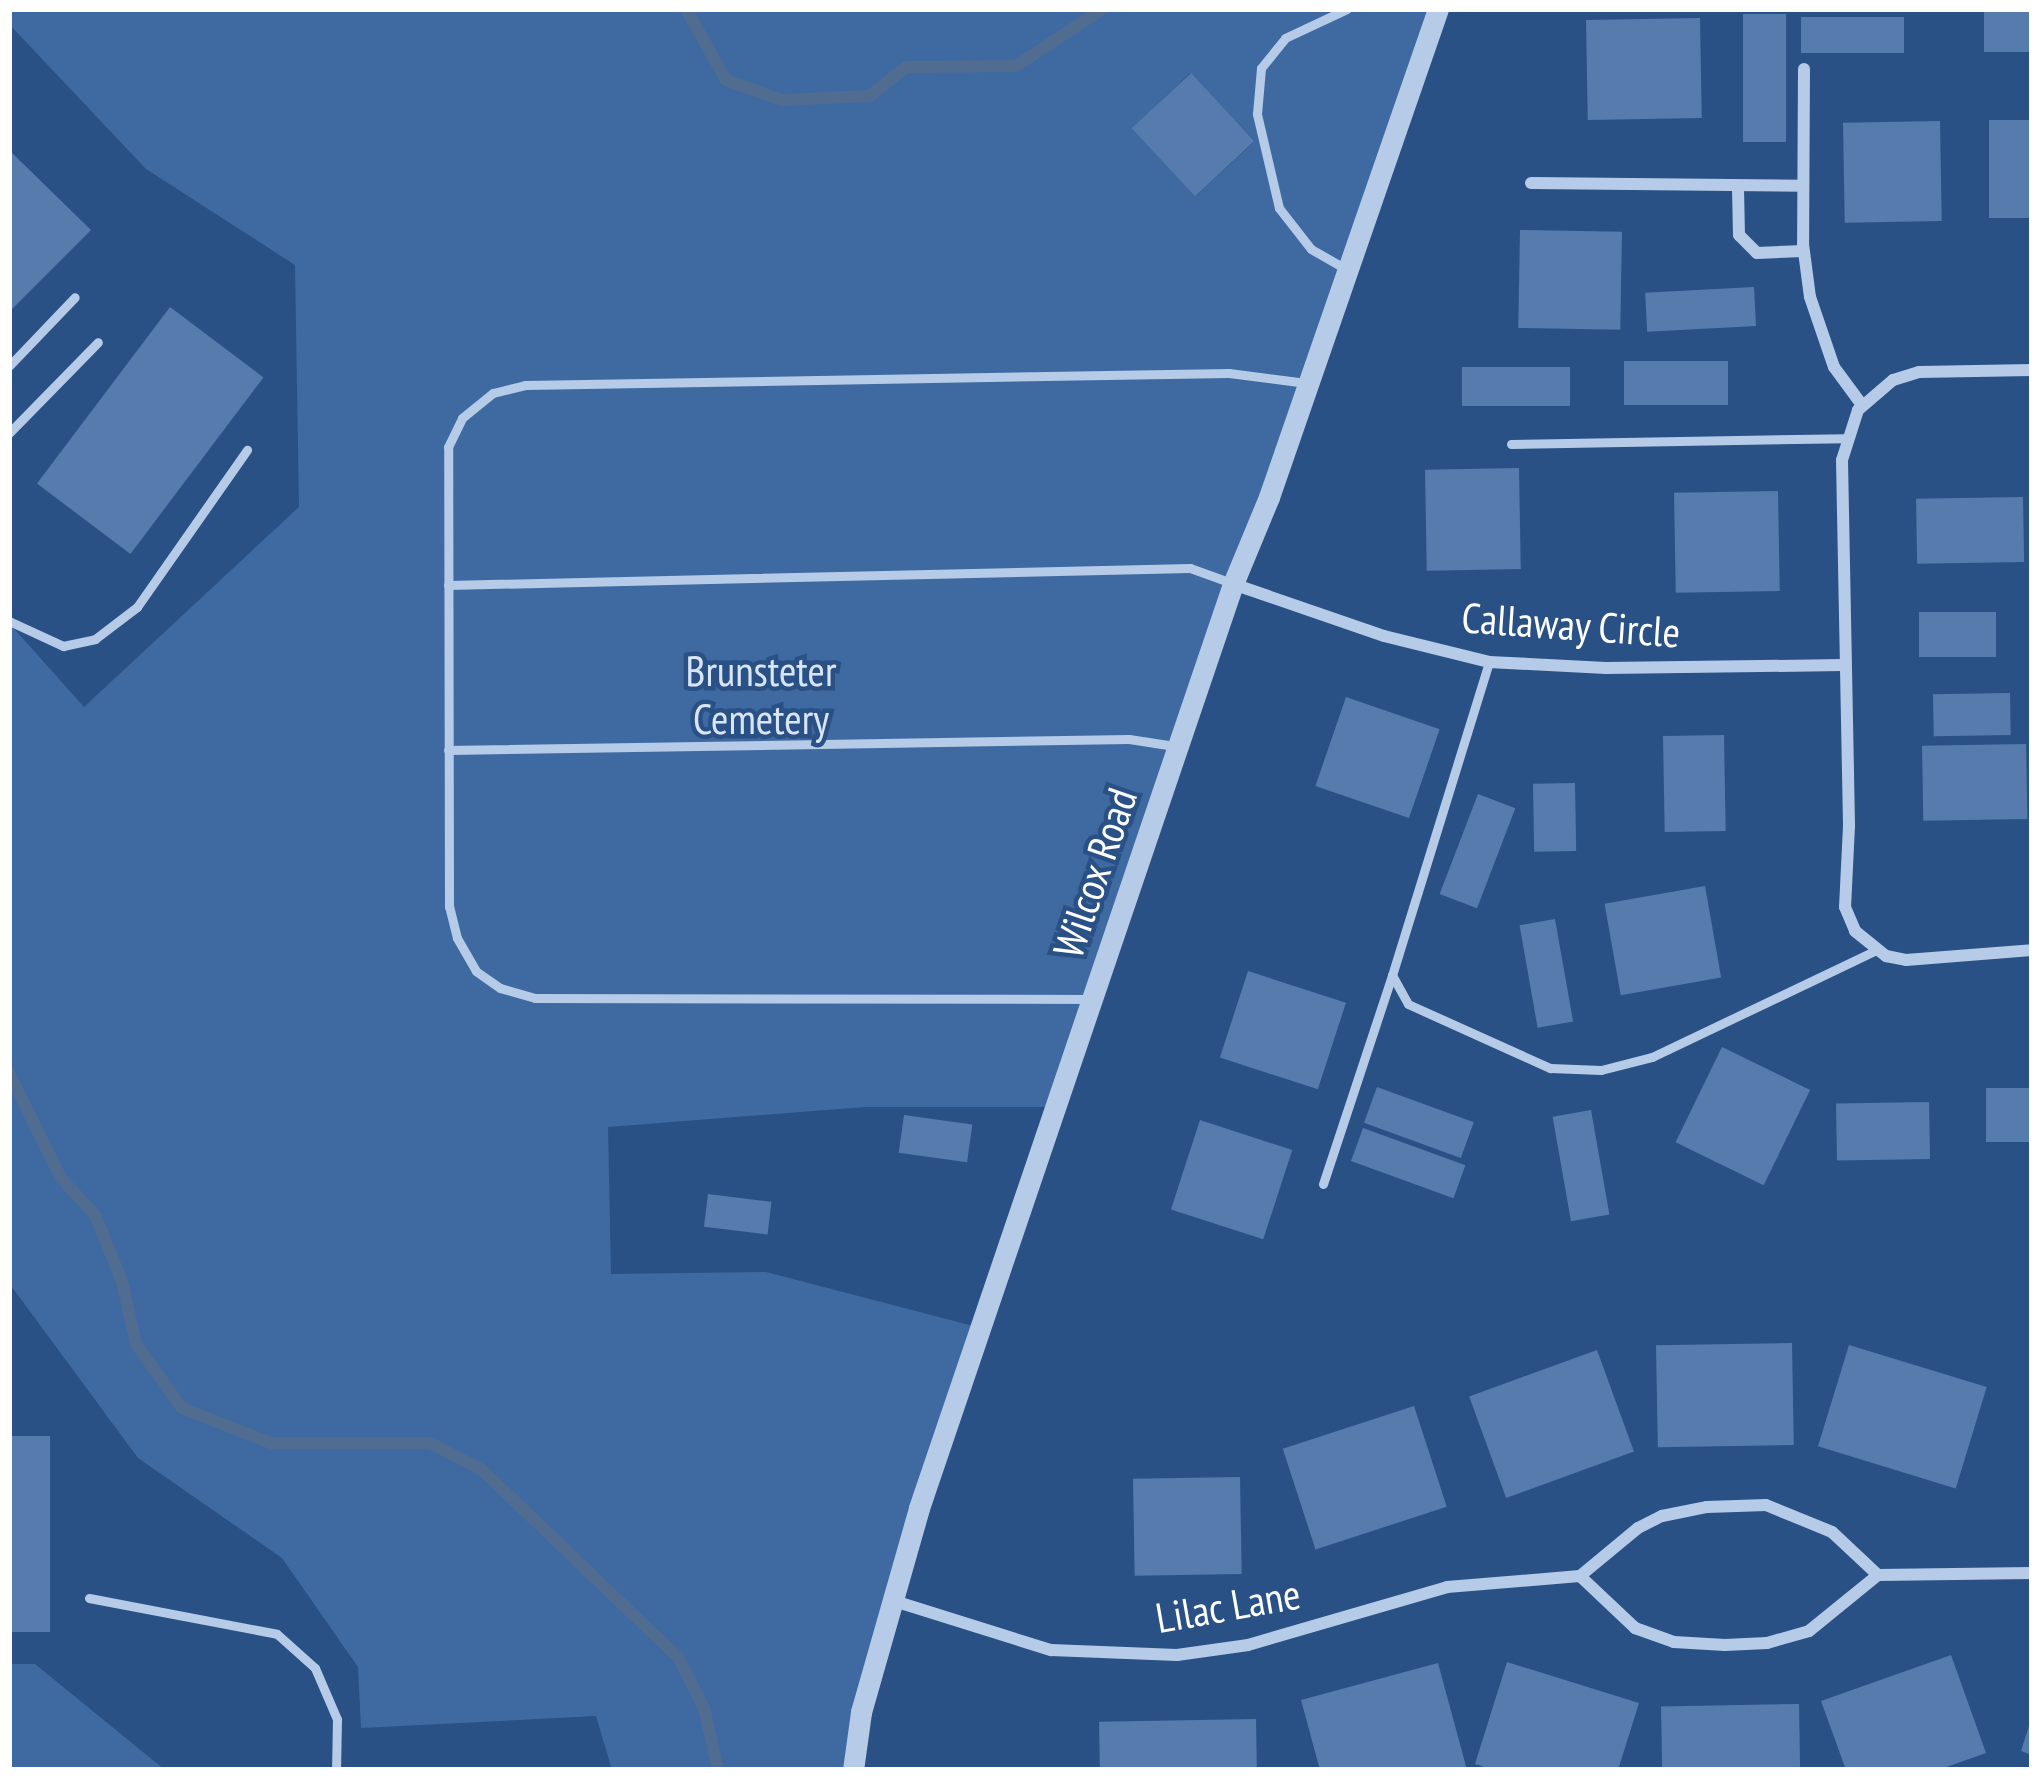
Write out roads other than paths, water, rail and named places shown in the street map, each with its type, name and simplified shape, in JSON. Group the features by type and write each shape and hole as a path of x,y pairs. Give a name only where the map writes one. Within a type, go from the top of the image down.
{"street":[{"name":"Wilcox Road","path":"853,1770 861,1712 891,1600 1233,584 1438,9"},
{"path":"1804,69 1804,250 1810,297 1834,367 1862,405"},
{"path":"1531,183 1803,186"},
{"path":"1738,188 1739,235 1757,253 1804,250"},
{"path":"2032,370 1918,372 1893,380 1862,405 1846,438 1843,665 1850,826 1845,907 1855,931 1876,950 1906,960 2032,950"},
{"name":"Callaway Circle","path":"1233,584 1384,636 1489,662 1606,668 1843,665"},
{"path":"1879,1575 1832,1532 1766,1505 1707,1507 1662,1516 1639,1528 1580,1576 1635,1628 1674,1642 1725,1646 1767,1643 1809,1631 1879,1575 2032,1573"},
{"name":"Lilac Lane","path":"891,1600 1051,1649 1178,1655 1248,1646 1448,1587 1580,1576"}],"lane":[{"path":"1346,269 1311,250 1279,208 1257,114 1261,68 1285,38 1347,9"},
{"path":"9,366 75,297"},
{"path":"9,433 98,343"},
{"path":"1093,998 535,998 500,988 476,971 457,938 449,907 448,447 461,418 493,393 509,389 1229,373 1306,383"},
{"path":"1511,444 1846,438"},
{"path":"9,621 63,646 95,640 137,607 247,450"},
{"path":"448,585 1190,568 1233,584"},
{"path":"1323,1184 1489,662"},
{"path":"448,750 1129,739 1180,747"},
{"path":"1392,975 1408,1004 1550,1068 1601,1070 1652,1057 1876,950"},
{"path":"89,1598 277,1634 314,1667 337,1719 336,1770"}],"waterway":[{"path":"686,9 726,80 782,100 870,96 906,67 1016,66 1102,9"},
{"path":"9,1073 61,1178 95,1215 122,1281 136,1344 182,1408 271,1443 430,1443 482,1470 678,1657 704,1708 718,1770"}],"park label":[{"name":"Brunsteter Cemetery","path":"761,695"}]}
